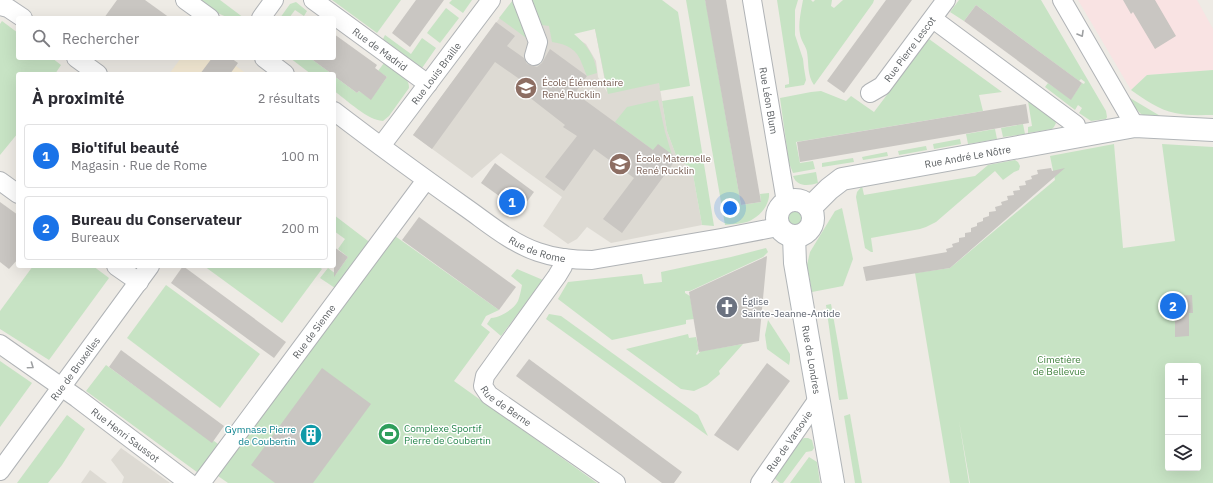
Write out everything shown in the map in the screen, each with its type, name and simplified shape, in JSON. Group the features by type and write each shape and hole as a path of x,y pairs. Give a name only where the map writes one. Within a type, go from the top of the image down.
{"street":[{"path":"186,0 207,16"},
{"path":"262,16 274,0"},
{"name":"Rue de Madrid","path":"313,0 335,16"},
{"name":"Rue Louis Braille","path":"381,146 492,0"},
{"path":"522,0 538,42 534,56"},
{"name":"Rue Léon Blum","path":"752,0 786,202"},
{"name":"Rue Pierre Lescot","path":"870,93 882,86 946,0"},
{"path":"1062,0 1135,126"},
{"path":"0,6 8,8 19,16"},
{"name":"Rue de Madrid","path":"336,17 428,84"},
{"path":"933,19 1076,125 1078,136"},
{"path":"79,60 95,72"},
{"path":"267,60 282,72"},
{"name":"Rue de Rome","path":"336,113 426,180 507,237 537,252 564,258 592,260 721,238 786,231"},
{"name":"Rue André Le Nôtre","path":"810,208 829,189 842,179 1135,126 1213,130"},
{"name":"Rue de Sienne","path":"201,483 426,180"},
{"path":"0,181 16,193"},
{"path":"797,200 810,208 813,219 809,230 799,236 786,231 777,216 778,210 786,202 797,200"},
{"name":"Rue de Londres","path":"786,231 795,263 833,483"},
{"name":"Rue de Berne","path":"564,258 563,266 557,276 486,376 483,386 489,395 616,483"},
{"path":"119,268 138,282"},
{"name":"Rue de Bruxelles","path":"0,471 148,268"},
{"name":"Rue Henri Saussot","path":"0,344 62,387 189,483"},
{"name":"Rue de Varsovie","path":"760,483 818,399"}],"shaded area":[{"path":"513,0 586,44 596,61 598,77 607,92 595,29 648,16 667,131 677,158 692,169 702,225 611,243 587,227 577,239 568,244 543,226 562,197 501,153 472,178 413,135"},
{"path":"1078,0 1197,0 1213,29 1213,70 1147,75 1131,90"},
{"path":"121,448 170,483 122,483 124,477 111,460"},
{"path":"90,470 107,483 81,483"}],"green space":[{"path":"201,0 220,0 241,16 225,16"},
{"path":"332,0 401,0 377,33"},
{"path":"452,0 472,0 463,13 449,3"},
{"path":"513,0 517,0 533,43 499,18"},
{"path":"530,0 662,0 678,12 690,86 660,91 659,83 608,94 595,29 574,34 583,42 592,56 596,67 597,73 587,76 580,59 571,48 552,42 549,26 542,25"},
{"path":"686,0 705,0 741,205 761,202 760,194 769,193 767,204 762,211 750,221 740,224 725,225"},
{"path":"777,0 798,0 795,10 795,35 803,59 806,80 804,85 785,88 785,85 789,84 789,79"},
{"path":"803,0 811,0 813,2 815,0 832,0 831,6 834,8 843,0 874,0 814,85 809,73 808,56 799,30"},
{"path":"959,0 1041,0 1106,111 1106,119 1091,121 1079,113 1082,108 1078,105 1075,110 1045,87 1048,83 1071,99 1082,83 1084,84 1085,82 1081,79 1079,81 976,5 964,21 950,12"},
{"path":"296,2 307,11 304,16 295,10 290,16 281,16 290,4"},
{"path":"446,8 459,18 440,43 427,33"},
{"path":"2,21 16,32 16,60 55,60 61,65 56,72 16,72 16,135 0,155 0,24"},
{"path":"385,35 411,54 422,38 436,48 422,68 383,39"},
{"path":"929,39 1002,92 979,95 983,111 796,142 800,163 813,161 815,169 793,173 789,163 780,98 821,91 846,101 851,96 874,112"},
{"path":"293,60 313,60 329,72 308,72"},
{"path":"384,63 404,76 409,84 409,88 389,116 383,121 370,117 336,93 336,77 357,93 359,91 371,99 387,77 378,71"},
{"path":"1213,70 1213,115 1184,115 1169,112 1152,104 1131,90 1147,75"},
{"path":"693,96 714,226 702,225 692,169 677,158 667,131 662,101"},
{"path":"1130,98 1162,117 1153,120 1141,114 1127,100"},
{"path":"658,100 672,155 653,150 615,122 627,107"},
{"path":"1028,101 1055,121 1056,123 1052,129 1028,133 1028,127 1032,126"},
{"path":"1023,124 1025,134 1003,137 1001,128"},
{"path":"995,129 997,139 968,144 966,134"},
{"path":"960,139 961,144 934,149 933,144"},
{"name":"Cimetière de Bellevue","path":"1114,144 1123,248 1175,241 1162,144 1213,147 1213,483 970,483 959,421 969,483 950,483 915,273 950,268 1055,180 1050,156"},
{"path":"926,146 927,150 899,155 898,151"},
{"path":"887,152 888,156 863,160 862,157"},
{"path":"853,158 854,162 822,167 822,163"},
{"path":"1015,160 1020,166 1019,170 1003,180 995,171 936,222 920,229 871,238 873,252 865,248 856,197 857,192 862,186 864,195 975,176 988,165"},
{"path":"816,172 818,183 810,185 800,184 793,176"},
{"path":"795,208 802,211 805,218 802,225 795,228 788,225 785,218 788,211"},
{"path":"842,208 853,259 843,286 812,292 807,265 810,252 835,211"},
{"path":"336,217 372,244 335,288 320,278 328,268 336,274 348,257 338,249 345,239 336,232"},
{"name":"Complexe Sportif Pierre de Coubertin","path":"395,236 499,310 486,316 481,325 490,332 454,381 597,483 228,483 218,476"},
{"path":"766,248 768,252 763,257 690,291 685,291 685,293 690,296 694,319 686,320 686,324 612,340 558,299 568,282 642,274 644,284 662,282 661,272"},
{"path":"32,268 96,268 109,278 49,360 0,329 0,311"},
{"path":"207,268 321,268 322,269 282,323"},
{"path":"517,269 543,280 501,336 487,324 491,318 499,316 514,307 518,301 522,285 511,276"},
{"path":"166,285 260,354 220,408 127,338"},
{"path":"831,304 848,399 839,400 826,305"},
{"path":"549,314 561,316 698,415 708,436 546,319"},
{"path":"768,320 790,354 789,365 767,349 765,335"},
{"path":"688,334 689,338 696,337 699,349 696,354 697,355 701,351 743,344 719,371 720,374 707,385 694,391 681,389 626,349"},
{"path":"0,361 32,383 0,427"},
{"path":"106,365 212,442 214,441 222,447 201,475 86,391"},
{"path":"850,414 862,483 855,483 844,416"},
{"path":"67,415 85,429 62,465 48,483 17,483"},
{"path":"804,438 812,440 814,448 812,451 806,452 783,483 780,483 774,478 800,441"},
{"path":"809,457 817,462 820,483 790,483"}],"sand":[{"path":"180,60 228,60 244,72 170,72"}],"building":[{"path":"117,0 145,0 167,16 105,16"},
{"path":"416,0 444,0 410,47 392,33"},
{"path":"705,0 726,0 761,202 741,205"},
{"path":"886,0 912,0 844,93 827,81"},
{"path":"1123,0 1155,0 1176,36 1155,49 1133,12 1131,14"},
{"path":"976,5 1082,83 1071,100 964,21"},
{"path":"496,22 515,36 507,46 524,58 527,64 537,67 542,63 550,49 587,76 575,93 653,150 658,144 677,158 622,233 603,219 634,178 594,149 564,191 545,177 577,136 563,127 565,125 520,90 525,83 495,62 432,149 413,135"},
{"path":"336,35 377,65 375,68 387,77 371,100 359,91 357,93 336,77 336,72 329,72 313,60 336,60"},
{"path":"210,60 234,60 238,63 231,72 202,72"},
{"path":"1026,104 1029,123 800,162 797,142"},
{"path":"495,163 534,192 520,211 481,183"},
{"path":"1051,168 1052,171 1065,168 950,268 866,281 863,267 947,252 946,249 953,247 952,244 959,242 959,238 965,237 965,233 971,232 971,228 977,226 977,223 983,221 983,218 989,216 989,212 996,211 995,207 1002,205 1001,202 1008,200 1007,196 1014,195 1013,191 1020,190 1019,186 1026,185 1025,181 1032,179 1031,176 1038,174 1037,170"},
{"path":"0,202 16,214 16,261 9,269 0,262"},
{"path":"419,217 516,287 499,310 402,240"},
{"path":"336,248 348,257 334,277 334,268 336,268"},
{"name":"Église Sainte-Jeanne-Antide","path":"767,256 759,341 699,352 689,292"},
{"path":"182,268 186,268 286,342 274,358 171,283"},
{"path":"1192,295 1193,313 1189,313 1189,336 1175,337 1175,314 1170,314 1169,296"},
{"path":"121,350 224,426 212,443 109,367"},
{"path":"529,359 682,472 674,483 662,483 516,376"},
{"path":"767,363 790,381 738,451 714,435"},
{"name":"Gymnase Pierre de Coubertin","path":"322,368 371,404 313,483 275,483 251,465"}],"place":[{"name":"École Élémentaire René Rucklin","path":"526,88"},
{"name":"École Maternelle René Rucklin","path":"620,164"},
{"name":"Bio'tiful beauté","path":"512,202"},
{"name":"Bureau du Conservateur","path":"1173,306"},
{"name":"Église Sainte-Jeanne-Antide","path":"727,307"},
{"name":"Complexe Sportif Pierre de Coubertin","path":"389,434"},
{"name":"Gymnase Pierre de Coubertin","path":"311,435"}]}
